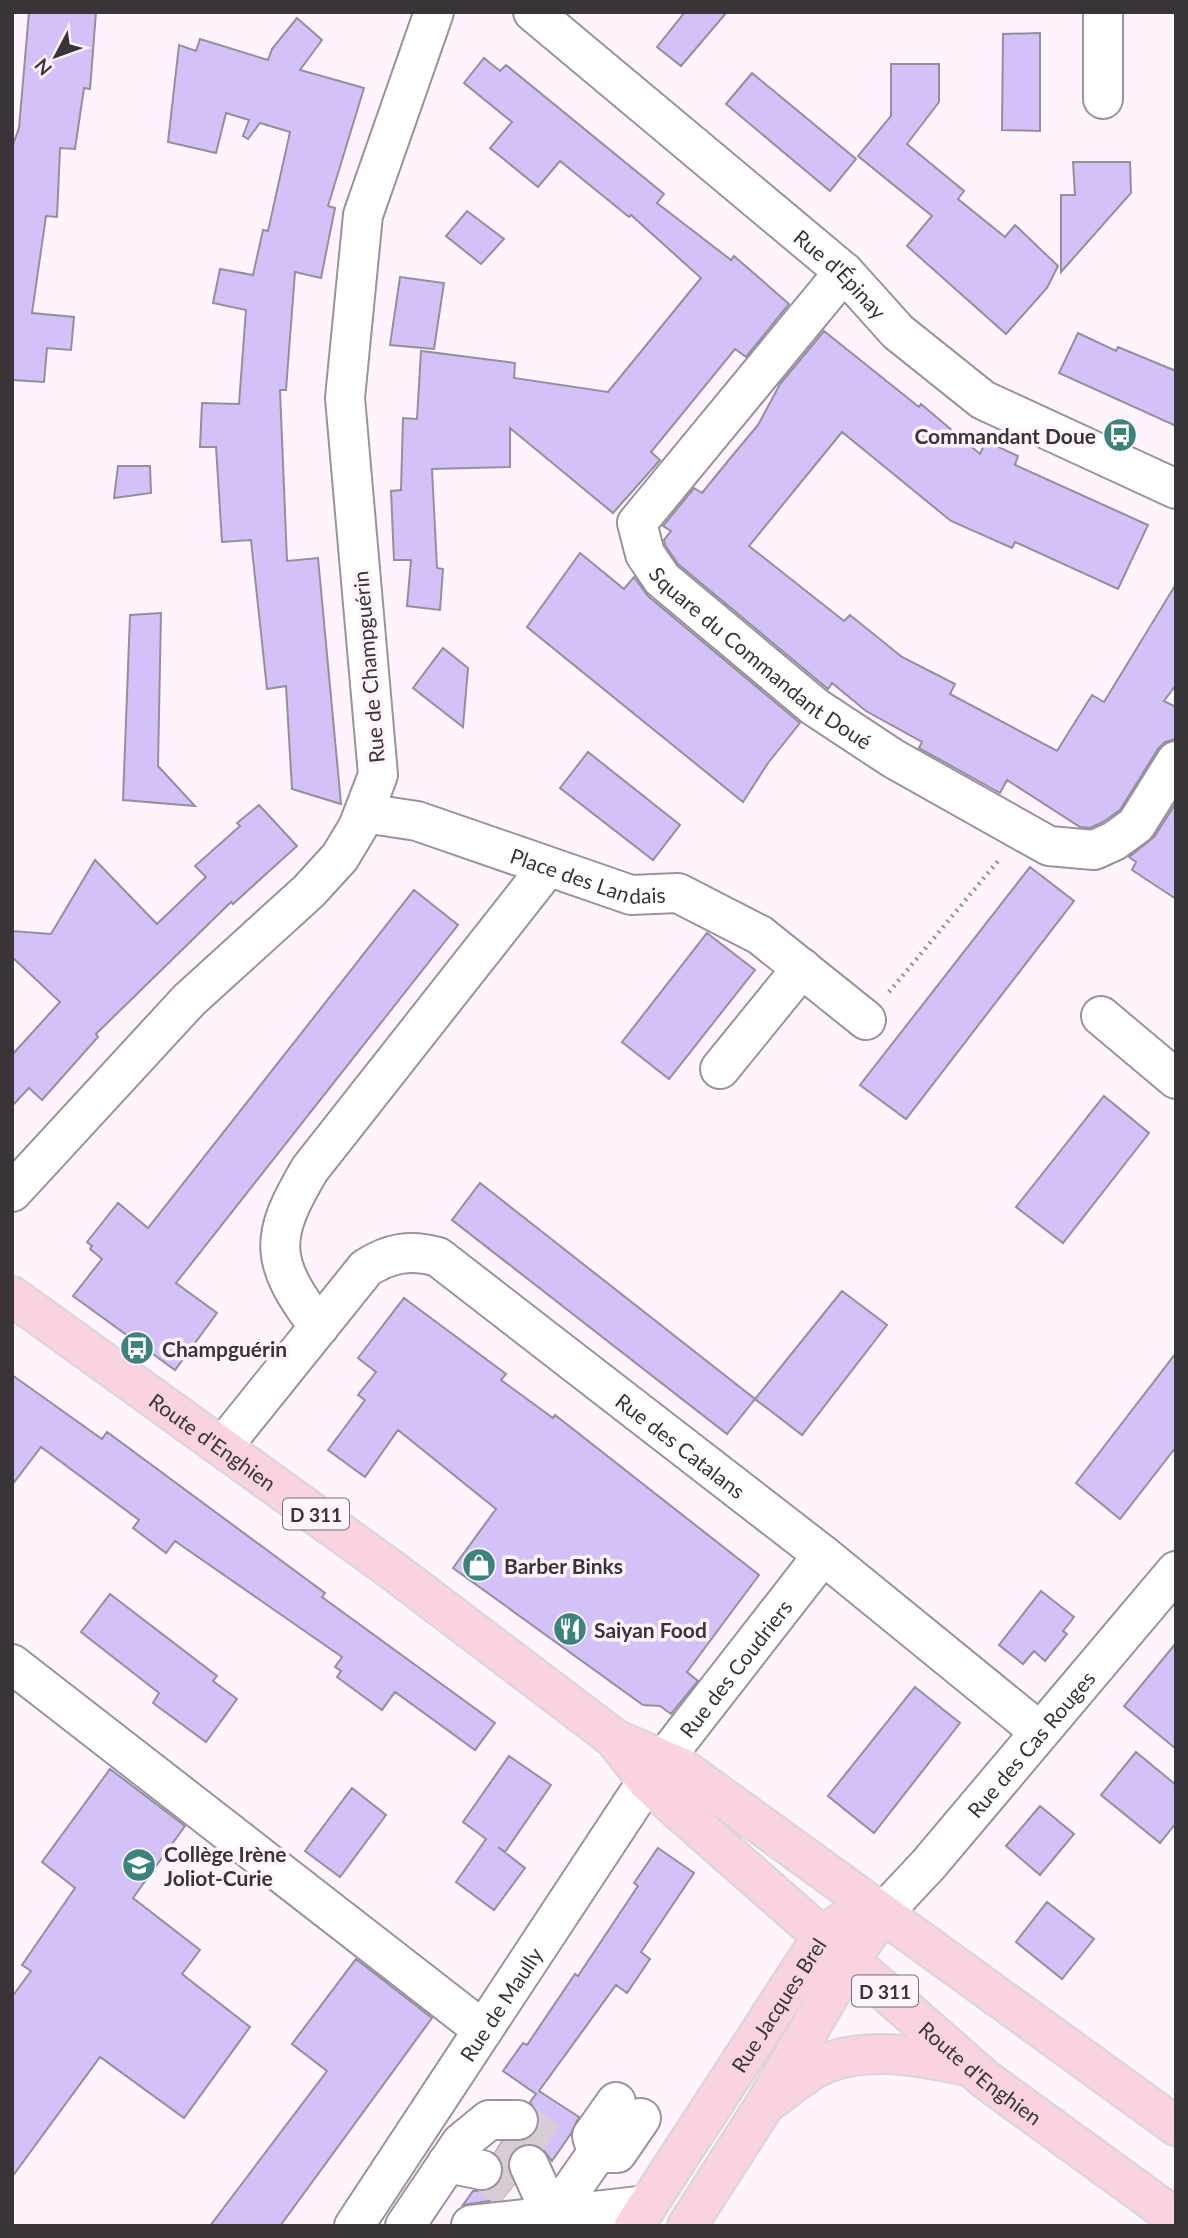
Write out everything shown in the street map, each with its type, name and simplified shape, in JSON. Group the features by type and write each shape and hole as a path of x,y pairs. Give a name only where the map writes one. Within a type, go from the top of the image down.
{"main road":[{"name":"Route d'Enghien","path":"12,1296 223,1446 655,1770 836,1947 970,2067 1176,2218"},
{"name":"Route d'Enghien","path":"655,1770 682,1768 1176,2126"},
{"name":"Rue Jacques Brel","path":"641,2216 836,1947 882,1914"},
{"name":"Rue Jacques Brel","path":"687,2226 764,2106 836,1947"},
{"path":"764,2106 814,2069 860,2056 923,2057 970,2067"}],"street":[{"name":"Rue de Champguérin","path":"12,1192 189,1000 309,891 340,857 364,813 378,775 345,398 363,215 434,12"},
{"name":"Rue d'Épinay","path":"533,12 844,272 898,332 983,400 1176,489"},
{"path":"1103,12 1103,99"},
{"name":"Square du Commandant Doué","path":"844,272 638,523 645,554 662,579 815,707 894,759 1049,846 1094,850 1114,842 1136,825 1176,761"},
{"name":"Place des Landais","path":"364,813 417,821 631,895 678,893 761,935 866,1020"},
{"path":"319,1326 291,1290 280,1260 279,1236 290,1203 310,1170 547,868"},
{"path":"720,1069 802,968"},
{"path":"1101,1016 1176,1079"},
{"name":"Rue des Catalans","path":"223,1446 366,1268 386,1255 416,1251 438,1257 823,1555 1039,1731"},
{"name":"Rue des Coudriers","path":"655,1770 823,1555"},
{"name":"Rue des Cas Rouges","path":"882,1914 928,1865 1176,1571"},
{"path":"12,1664 483,2030"},
{"name":"Rue de Maully","path":"354,2226 655,1770"},
{"path":"405,2226 518,2157 617,2153 629,2110"},
{"path":"518,2157 549,2221"},
{"path":"518,2157 549,2221"},
{"path":"471,2225 641,2216"}],"path":[{"path":"866,1020 1023,831"}],"building":[{"path":"29,12 96,12 90,89 84,88 75,149 60,148 57,217 46,216 32,313 74,317 71,350 47,348 44,382 12,380 12,147 19,128"},
{"path":"685,12 727,12 681,66 657,47"},
{"path":"297,18 322,40 300,70 364,88 328,206 335,208 321,278 295,272 286,390 280,390 287,561 318,558 341,804 292,789 286,686 267,689 251,540 222,542 216,447 200,447 202,403 239,404 246,310 213,303 220,269 253,275 263,230 268,231 290,132 260,123 248,139 243,136 249,120 226,113 216,153 168,142 179,45 196,51 200,39 268,60 272,49"},
{"path":"1040,33 1040,131 1002,130 1003,34"},
{"path":"484,58 500,71 506,65 664,194 657,203 731,260 734,256 789,304 746,357 735,349 651,452 660,460 613,513 510,428 510,467 432,469 437,568 443,569 440,610 407,606 411,560 394,560 391,491 401,490 403,418 417,419 421,351 515,363 514,378 608,392 701,278 631,215 629,217 560,161 538,187 490,148 512,122 464,83"},
{"path":"891,64 939,64 939,102 907,144 964,191 958,199 1005,237 1015,225 1058,266 1047,288 1006,334 907,246 932,216 858,156 891,116"},
{"path":"752,73 856,159 830,191 726,104"},
{"path":"1073,162 1130,162 1131,193 1061,272 1061,195 1075,195"},
{"path":"467,211 504,239 481,264 446,236"},
{"path":"400,277 444,283 434,349 390,345"},
{"path":"824,331 919,407 921,404 980,454 986,441 1018,456 1015,465 1148,525 1118,589 1015,542 1012,548 951,521 842,432 749,546 844,621 850,615 902,657 955,684 950,694 1057,751 1092,695 1104,702 1176,584 1176,685 1164,701 1176,707 1176,739 1165,742 1158,749 1120,810 1103,822 1090,828 1080,827 1007,780 1000,793 919,748 922,742 866,711 832,683 828,689 678,564 665,545 664,540 671,531 663,526 694,488 702,493 758,425 780,384"},
{"path":"1078,333 1116,351 1118,347 1176,371 1176,426 1059,373"},
{"path":"118,466 150,466 151,493 114,498"},
{"path":"580,553 624,589 634,577 648,596 800,723 768,763 743,802 527,627"},
{"path":"161,613 158,766 195,806 123,800 130,615"},
{"path":"443,648 468,668 463,727 413,688"},
{"path":"588,752 680,825 653,860 560,788"},
{"path":"1176,803 1176,899 1132,870 1136,862 1129,857 1154,837"},
{"path":"259,805 297,846 233,904 231,902 96,1034 98,1037 42,1100 29,1088 12,1106 12,1055 60,1002 12,957 12,931 51,934 95,860 157,924 206,877 195,866 240,826 237,823"},
{"path":"1030,867 1074,901 906,1119 860,1085"},
{"path":"414,890 458,925 176,1283 217,1313 175,1370 73,1296 102,1259 90,1249 92,1246 87,1242 118,1203 148,1228"},
{"path":"707,933 755,970 669,1079 622,1042"},
{"path":"1104,1096 1149,1133 1063,1243 1016,1207"},
{"path":"480,1183 755,1399 727,1434 452,1220"},
{"path":"842,1291 887,1325 802,1435 755,1399"},
{"path":"404,1298 506,1374 501,1380 553,1418 555,1415 759,1575 687,1672 698,1681 671,1714 660,1706 643,1705 453,1568 496,1509 398,1430 365,1477 328,1450 365,1400 358,1395 376,1372 358,1358"},
{"path":"1176,1353 1176,1447 1120,1519 1076,1483"},
{"path":"12,1375 102,1439 107,1432 325,1593 322,1597 495,1723 475,1750 395,1692 382,1710 337,1677 341,1671 335,1667 342,1657 175,1541 166,1553 133,1528 139,1520 41,1447 12,1485"},
{"path":"1041,1591 1074,1617 1063,1631 1067,1634 1045,1661 1034,1651 1023,1664 999,1645"},
{"path":"110,1594 217,1676 213,1681 237,1699 206,1742 153,1703 159,1693 81,1632"},
{"path":"1176,1643 1176,1749 1124,1706"},
{"path":"915,1687 960,1723 874,1833 828,1796"},
{"path":"1136,1752 1176,1785 1176,1823 1160,1843 1101,1795"},
{"path":"509,1756 551,1785 505,1852 498,1847 525,1868 494,1910 456,1882 486,1839 463,1822"},
{"path":"110,1769 185,1826 133,1898 200,1950 182,1974 250,2027 184,2118 100,2057 12,2177 12,1997 31,1971 22,1965 75,1888 42,1862"},
{"path":"352,1788 386,1815 340,1877 305,1851"},
{"path":"1040,1806 1074,1834 1040,1875 1006,1846"},
{"path":"658,1848 694,1873 641,1952 650,1959 627,1993 616,1985 539,2091 579,2117 570,2135 552,2161 541,2147 530,2143 519,2145 507,2162 514,2184 502,2199 463,2205 473,2191 488,2191 499,2184 503,2175 503,2164 495,2153 502,2142 528,2139 537,2130 540,2119 530,2102 536,2094 503,2071 523,2043 527,2045 575,1974 578,1976 638,1886 634,1883"},
{"path":"1047,1902 1094,1939 1062,1979 1016,1942"},
{"path":"356,1959 432,2018 280,2226 210,2226 327,2071 292,2044"}],"tunnel":[{"path":"518,2120 561,2149"},
{"path":"500,2145 529,2165"},
{"path":"482,2170 509,2191"}],"place":[{"name":"Commandant Doue","path":"1120,435"},
{"name":"Champguérin","path":"137,1348"},
{"name":"Barber Binks","path":"479,1565"},
{"name":"Saiyan Food","path":"570,1629"},
{"name":"Collège Irène Joliot-Curie","path":"139,1865"}]}
